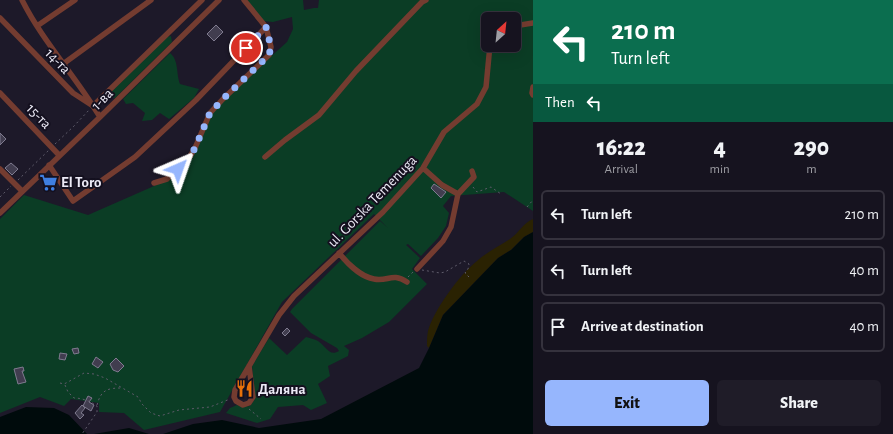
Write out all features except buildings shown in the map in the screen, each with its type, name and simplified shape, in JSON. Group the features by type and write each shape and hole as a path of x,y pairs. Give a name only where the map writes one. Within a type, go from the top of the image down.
{"street":[{"path":"22,0 37,26 93,106 202,0"},
{"path":"37,26 75,0"},
{"path":"63,64 151,0"},
{"name":"1-ва","path":"0,213 219,0"},
{"path":"154,184 167,179 189,158 195,148 210,113 269,55 271,47 266,27 244,0"},
{"path":"265,157 319,115 361,66 422,2 426,0"},
{"name":"14-та","path":"0,18 73,93 93,106 100,117"},
{"path":"521,25 533,23"},
{"path":"49,165 73,201 135,157 196,100 266,27"},
{"name":"ul. Gorska Temenuga","path":"234,397 235,390 279,315 294,296 383,212 423,168 444,132 477,104 486,87 489,52"},
{"path":"73,93 81,87"},
{"path":"533,87 533,95"},
{"name":"15-та","path":"0,93 59,155"},
{"path":"423,168 442,185 458,194"},
{"path":"0,169 22,191"},
{"path":"417,269 443,241 451,227 458,194 474,177 472,171"},
{"path":"339,253 364,276 375,280 400,277 406,281"},
{"path":"234,397 236,401 242,405 246,405 253,397 249,366"}],"path":[{"path":"0,197 93,106"},
{"path":"471,180 477,192 491,187 501,194"},
{"path":"527,207 533,200"},
{"path":"427,272 440,274 461,261 464,261 469,264 465,273 469,277"},
{"path":"406,281 417,269"},
{"path":"60,383 64,384 80,374 89,373 105,378 138,397 142,404 151,413 160,416 179,410 210,407 234,397"},
{"path":"64,384 68,392 74,398 80,398 97,406"},
{"path":"82,434 97,412 99,397 103,391 111,388 123,388"},
{"path":"246,405 261,419"}],"green space":[{"path":"246,0 303,0 304,10 318,8 319,0 533,0 533,211 504,192 451,196 443,206 449,213 446,226 438,238 421,256 408,244 406,245 420,258 412,269 427,284 389,322 362,338 344,346 349,350 348,356 328,366 330,376 318,384 327,403 311,410 303,405 278,407 270,419 257,423 226,413 230,408 237,405 242,407 250,406 255,399 252,366 269,338 287,355 306,337 318,341 330,352 333,353 339,351 337,348 311,333 290,312 380,221 388,228 374,214 282,302 220,412 144,430 124,413 99,412 99,403 71,399 64,406 40,397 0,413 0,219 24,195 88,215 186,172 211,113 238,86 287,42 293,29 292,17 273,22 263,21"},
{"path":"171,36 172,42 115,98 107,96 167,37"},
{"path":"170,53 175,59 180,84 199,89 194,98 169,119 160,113 152,120 142,121 145,113 133,103 126,104 123,99"}],"sand":[{"path":"533,219 533,232 524,237 511,250 498,258 443,315 429,348 427,346 428,331 435,313 455,284 470,267 489,252 510,239 526,223"}],"shaded area":[{"path":"533,232 533,434 163,434 193,424 222,420 259,428 321,419 419,368 443,315 498,258 511,250 524,237"},
{"path":"26,407 54,408 69,415 87,434 0,434 0,417"},
{"path":"129,428 149,434 94,434"}],"place":[{"name":"El Toro","path":"48,182"},
{"name":"Даляна","path":"245,389"}],"route":[{"path":"178,169 189,158 195,148 210,113 269,55 271,47 266,27 246,48"}]}
